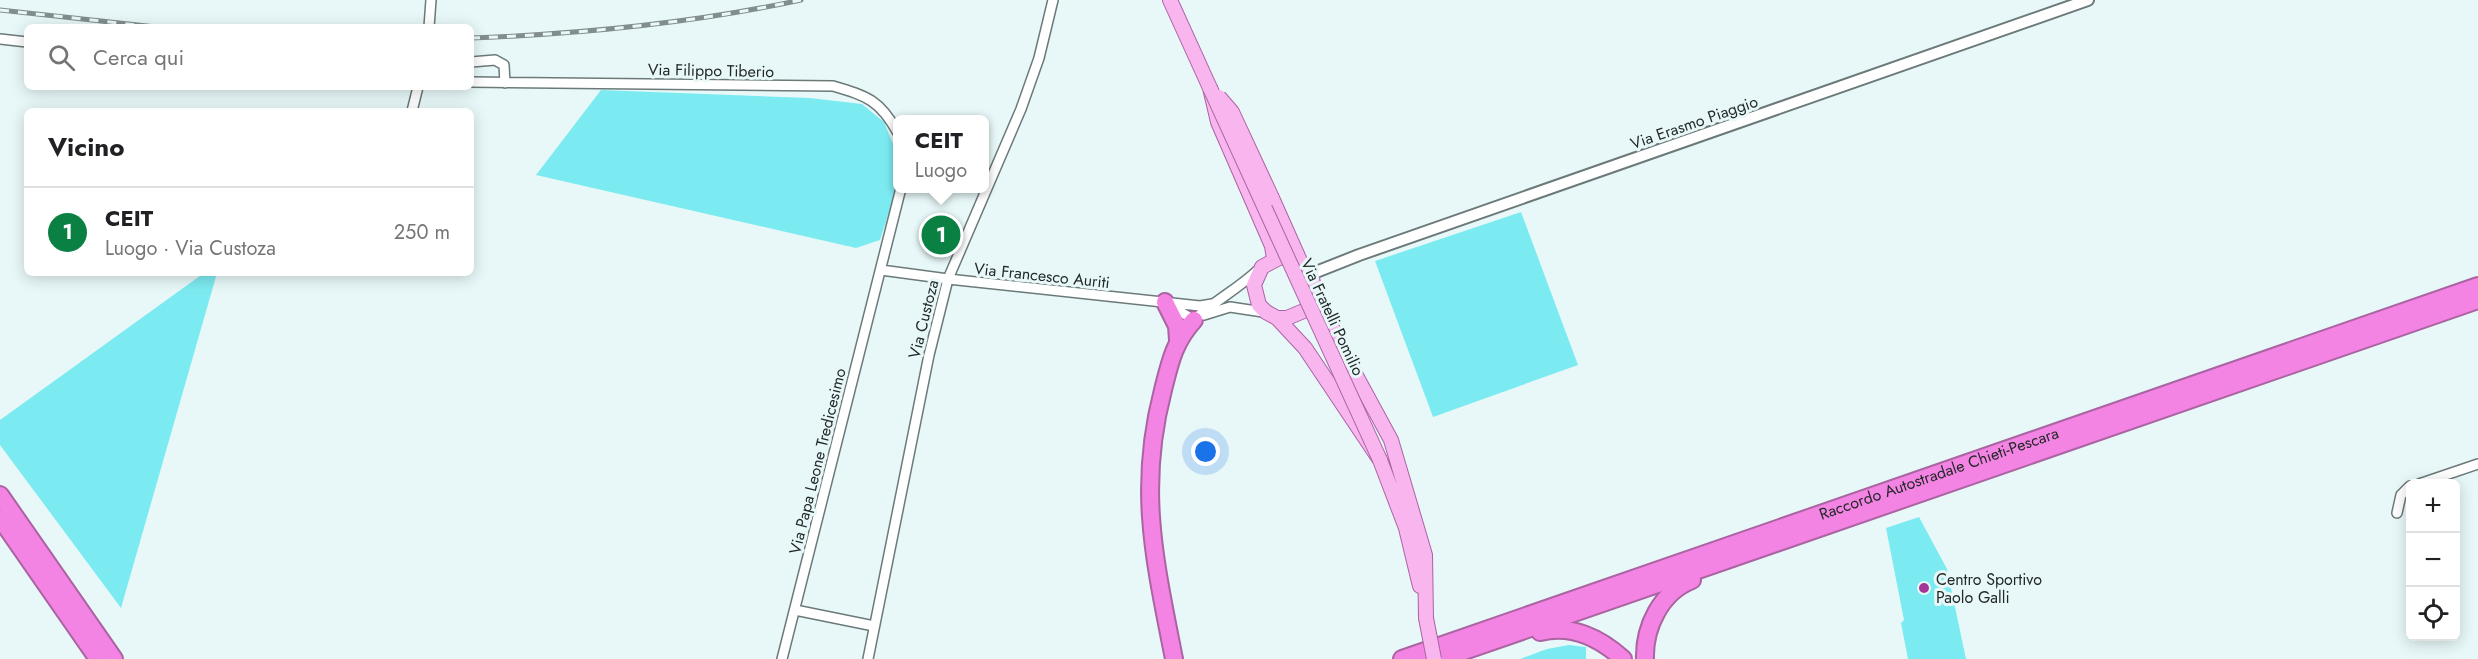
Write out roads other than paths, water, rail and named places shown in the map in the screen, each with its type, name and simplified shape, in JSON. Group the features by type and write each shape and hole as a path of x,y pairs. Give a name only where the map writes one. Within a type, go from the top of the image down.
{"highway":[{"name":"Raccordo Autostradale Chieti-Pescara","path":"1402,659 2478,286"},
{"name":"Raccordo Autostradale Chieti-Pescara","path":"1441,659 2478,300"},
{"path":"1165,302 1174,318 1178,340"},
{"path":"1174,659 1153,551 1149,494 1159,405 1178,340 1194,320"},
{"path":"0,495 114,659"},
{"path":"0,518 98,659"},
{"path":"1645,659 1650,628 1668,596 1689,581 1744,561 1755,550"},
{"path":"1504,637 1526,637 1555,629 1572,631 1593,638 1623,659"}],"main road":[{"name":"Via Fratelli Pomilio","path":"1170,0 1380,460 1406,528 1434,659"},
{"path":"1210,87 1232,112 1298,261 1311,274 1315,292 1347,359 1391,440 1425,555 1426,618"},
{"path":"1210,87 1218,122 1259,214 1272,246 1274,259"},
{"path":"1298,261 1274,259 1262,267 1254,285 1259,305 1305,348 1380,460"},
{"path":"1271,315 1287,318 1297,316 1306,310 1315,292"}],"street":[{"path":"429,24 431,0"},
{"name":"Via Custoza","path":"989,184 1021,109 1039,58 1053,0"},
{"name":"Via Fratelli Pomilio","path":"1177,0 1298,261"},
{"name":"Via Erasmo Piaggio","path":"1311,274 1349,258 2088,0"},
{"path":"0,39 24,42"},
{"path":"474,62 495,60 504,65 505,83"},
{"name":"Via Filippo Tiberio","path":"474,82 833,86 863,94 887,112 893,125"},
{"path":"413,108 417,90"},
{"path":"881,270 900,193"},
{"name":"Via Custoza","path":"868,659 929,355 948,279 985,193"},
{"path":"1194,320 1212,304 1241,286 1262,267"},
{"name":"Via Francesco Auriti","path":"881,270 1200,306 1212,304"},
{"name":"Via Papa Leone Tredicesimo","path":"782,659 881,270"},
{"name":"Via Francesco Auriti","path":"1165,302 1194,320"},
{"path":"1194,320 1230,307 1251,308 1271,315"},
{"path":"2431,479 2478,464"},
{"path":"2397,513 2401,495 2406,490"},
{"path":"795,610 874,626"}],"railway":[{"path":"474,38 554,34 637,26 719,15 801,0"},
{"path":"0,10 128,24"}],"place":[{"name":"CEIT","path":"941,235"},
{"name":"Centro Sportivo Paolo Galli","path":"1924,588"}]}
